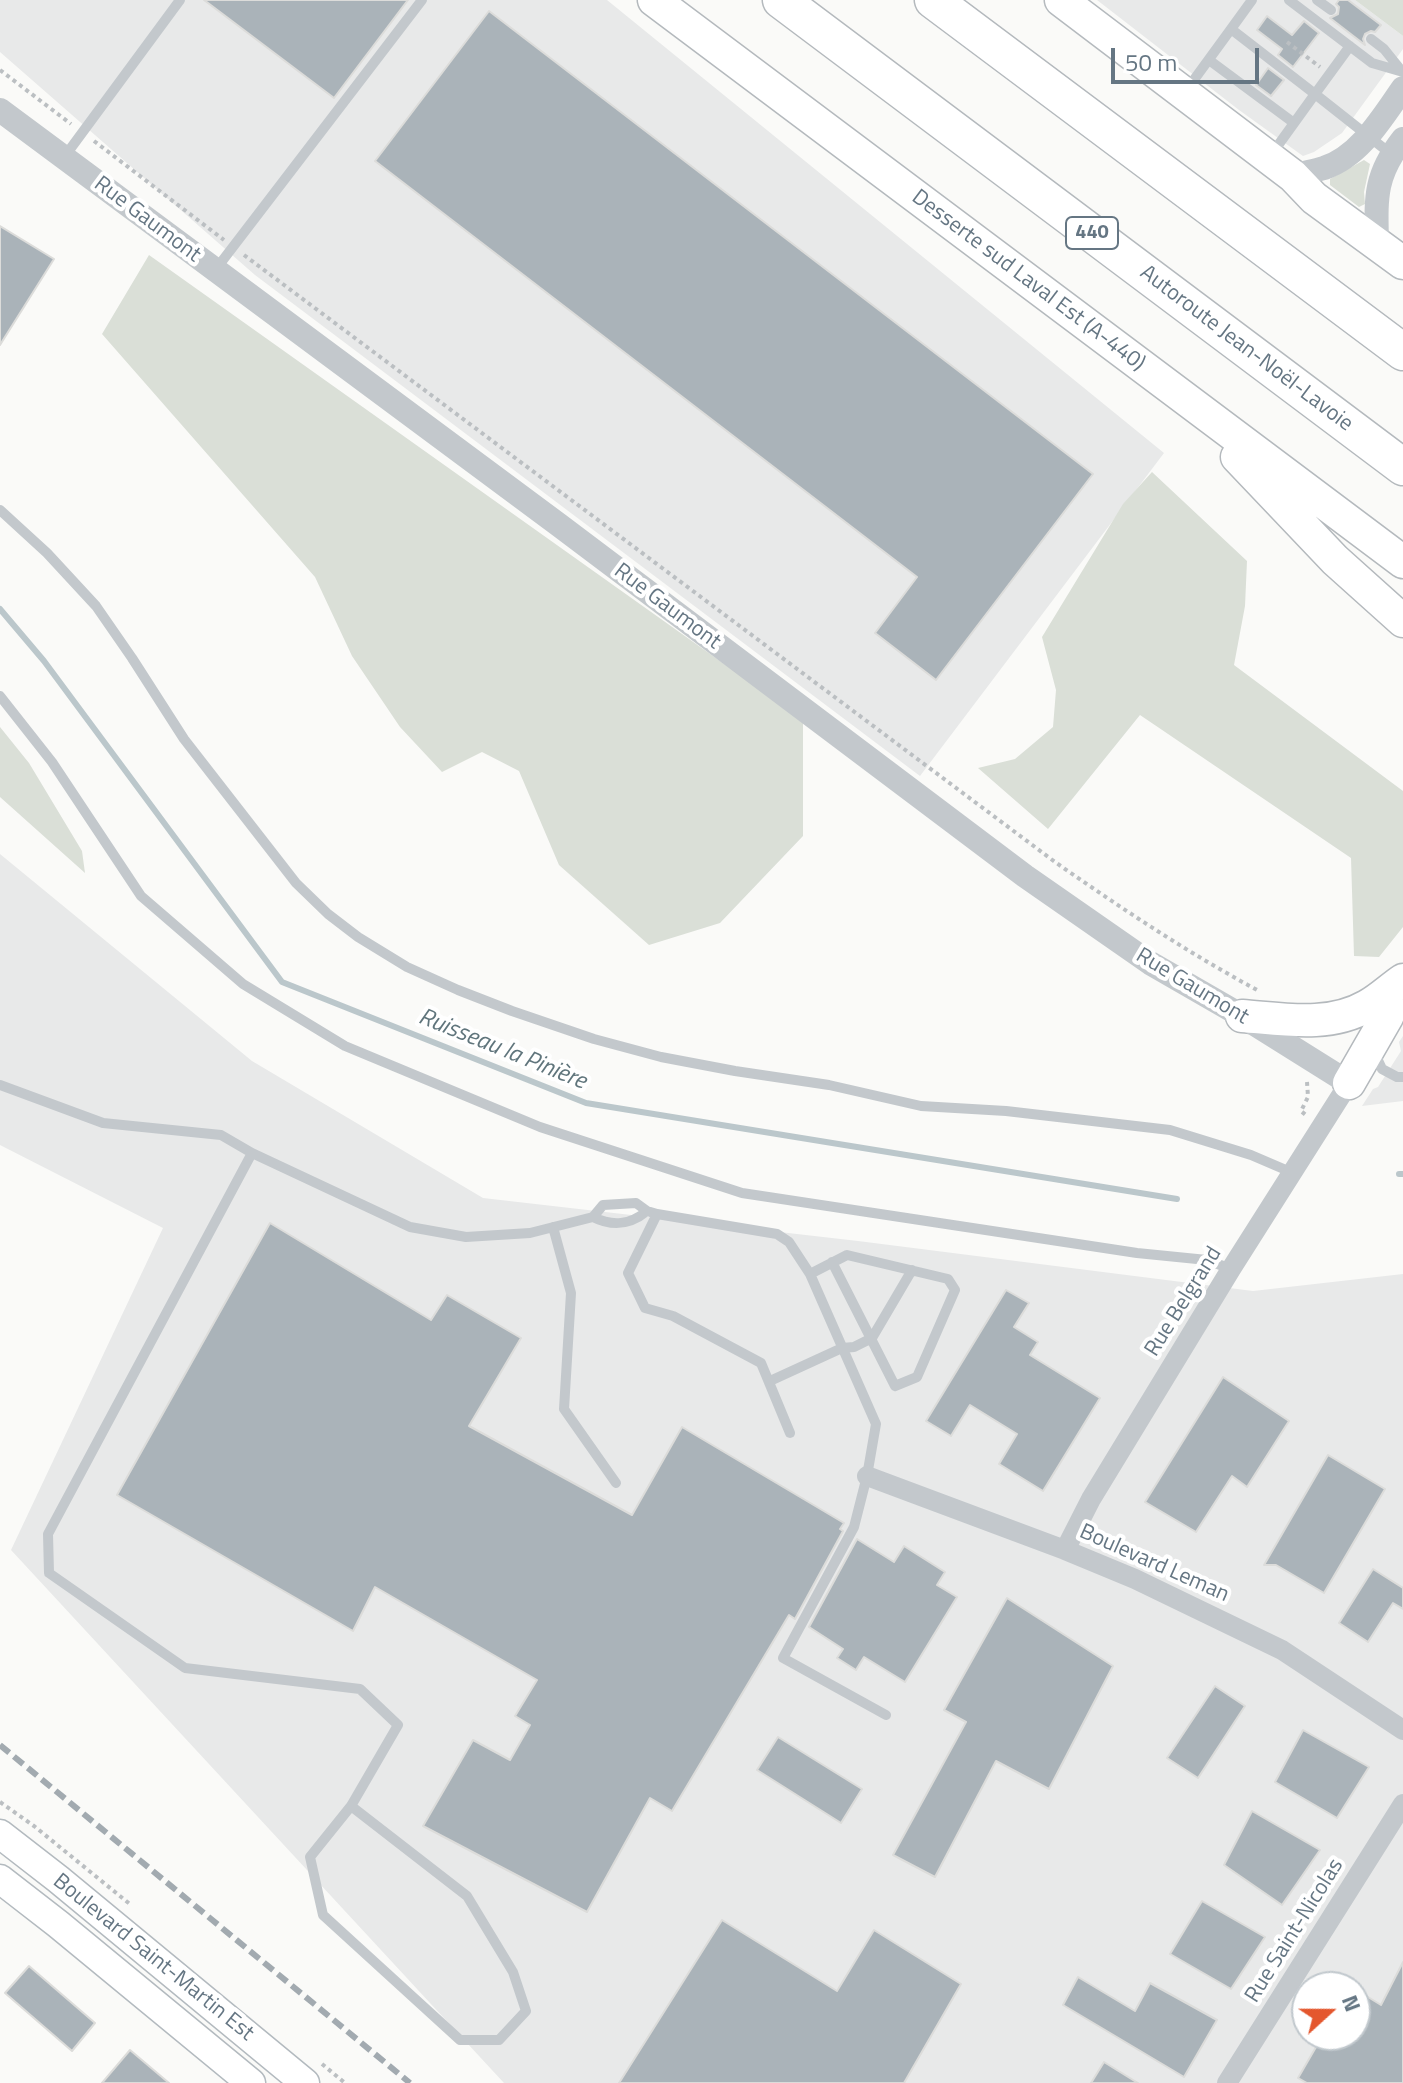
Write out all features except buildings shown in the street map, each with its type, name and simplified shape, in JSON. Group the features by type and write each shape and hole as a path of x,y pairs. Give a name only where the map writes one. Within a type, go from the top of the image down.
{"highway":[{"name":"Autoroute Jean-Noël-Lavoie","path":"781,0 1403,467"},
{"path":"933,0 1403,352"}],"main road":[{"name":"Desserte sud Laval Est (A-440)","path":"654,0 1403,562"},
{"path":"1061,0 1281,167 1314,198 1403,263"},
{"path":"1175,391 1335,560 1403,621"},
{"path":"1253,1005 1311,1020 1337,1017 1368,1006 1403,981"},
{"path":"1349,1083 1376,1057 1387,1017 1403,981"},
{"name":"Boulevard Saint-Martin Est","path":"0,1834 305,2083"},
{"name":"Boulevard Saint-Martin Est","path":"0,1879 251,2083"}],"street":[{"path":"1281,167 1326,167 1336,162 1368,135 1402,77"},
{"name":"Rue Gaumont","path":"0,110 1025,876 1130,950 1253,1005 1349,1083"},
{"path":"1377,243 1376,194 1379,181 1398,147"},
{"name":"Rue Belgrand","path":"1065,1550 1091,1499 1349,1083"},
{"name":"Boulevard Leman","path":"867,1476 1135,1579 1282,1650 1403,1730"},
{"name":"Rue Saint-Nicolas","path":"1227,2083 1403,1804"}],"lane":[{"path":"64,158 180,0"},
{"path":"215,271 422,0"},
{"path":"1184,93 1252,0"},
{"path":"1289,0 1372,63 1402,77"},
{"path":"1317,0 1331,10"},
{"path":"1231,29 1368,135 1398,147"},
{"path":"1371,39 1384,49 1402,77"},
{"path":"1281,167 1294,123 1350,46"},
{"path":"1209,60 1294,123"},
{"path":"0,510 47,553 96,606 184,739 296,883 358,937 407,967 512,1011 594,1039 661,1057 829,1085 921,1106 1006,1111 1170,1130 1251,1155 1293,1173"},
{"path":"0,696 52,762 141,896 243,984 345,1046 540,1127 742,1193 1137,1253 1207,1260 1231,1269"},
{"path":"1376,1057 1397,1077 1403,1077"},
{"path":"0,1085 103,1123 221,1135 252,1153 410,1227 466,1237 530,1233 593,1217 603,1205 636,1203 652,1212 777,1234 789,1242 810,1274 876,1424 854,1527 783,1658 886,1715"},
{"path":"252,1153 48,1534 49,1573 185,1668 360,1689 398,1725 351,1806 310,1857 323,1915 460,2040 499,2040 526,2011 513,1972 467,1896 351,1806"},
{"path":"593,1217 606,1224 635,1221 652,1212"},
{"path":"652,1212 628,1273 645,1308 673,1316 761,1363 790,1433"},
{"path":"553,1227 571,1293 564,1409 616,1483"},
{"path":"810,1274 832,1262 847,1255 948,1279 955,1290 917,1377 895,1386 832,1262"},
{"path":"770,1381 842,1348 854,1347 872,1338 912,1270"}],"path":[{"path":"1287,42 1330,74"},
{"path":"0,70 72,125"},
{"name":"Rue Gaumont","path":"92,139 227,243"},
{"name":"Rue Gaumont","path":"246,257 1055,862 1204,960 1253,1005"},
{"path":"1301,1111 1308,1097 1305,1078"}],"shaded area":[{"path":"0,0 607,0 1164,453 920,776 255,275 0,52"},
{"path":"1097,0 1355,0 1403,36 1403,49 1342,133 1303,156"},
{"path":"1355,0 1403,0 1403,36"},
{"path":"1364,160 1370,164 1364,192 1365,204 1359,207 1330,185 1330,179"},
{"path":"149,255 803,720 803,836 720,923 649,945 559,865 519,771 482,752 442,772 400,727 352,656 315,577 102,334"},
{"path":"1152,472 1247,561 1245,606 1234,665 1403,791 1403,927 1379,957 1354,956 1351,858 1140,715 1048,829 978,768 1015,759 1053,727 1056,690 1042,637 1123,504"},
{"path":"0,727 29,763 82,851 85,873 0,797"},
{"path":"0,854 252,1061 483,1198 1253,1291 1403,1274 1403,2083 504,2083 11,1550 163,1228 0,1145"},
{"path":"1403,1036 1403,1101 1362,1106 1401,1051 1399,1042"}],"waterway":[{"name":"Ruisseau la Pinière","path":"0,609 44,661 282,982 586,1103 1177,1199"}],"railway":[{"path":"0,1745 410,2083"}]}
